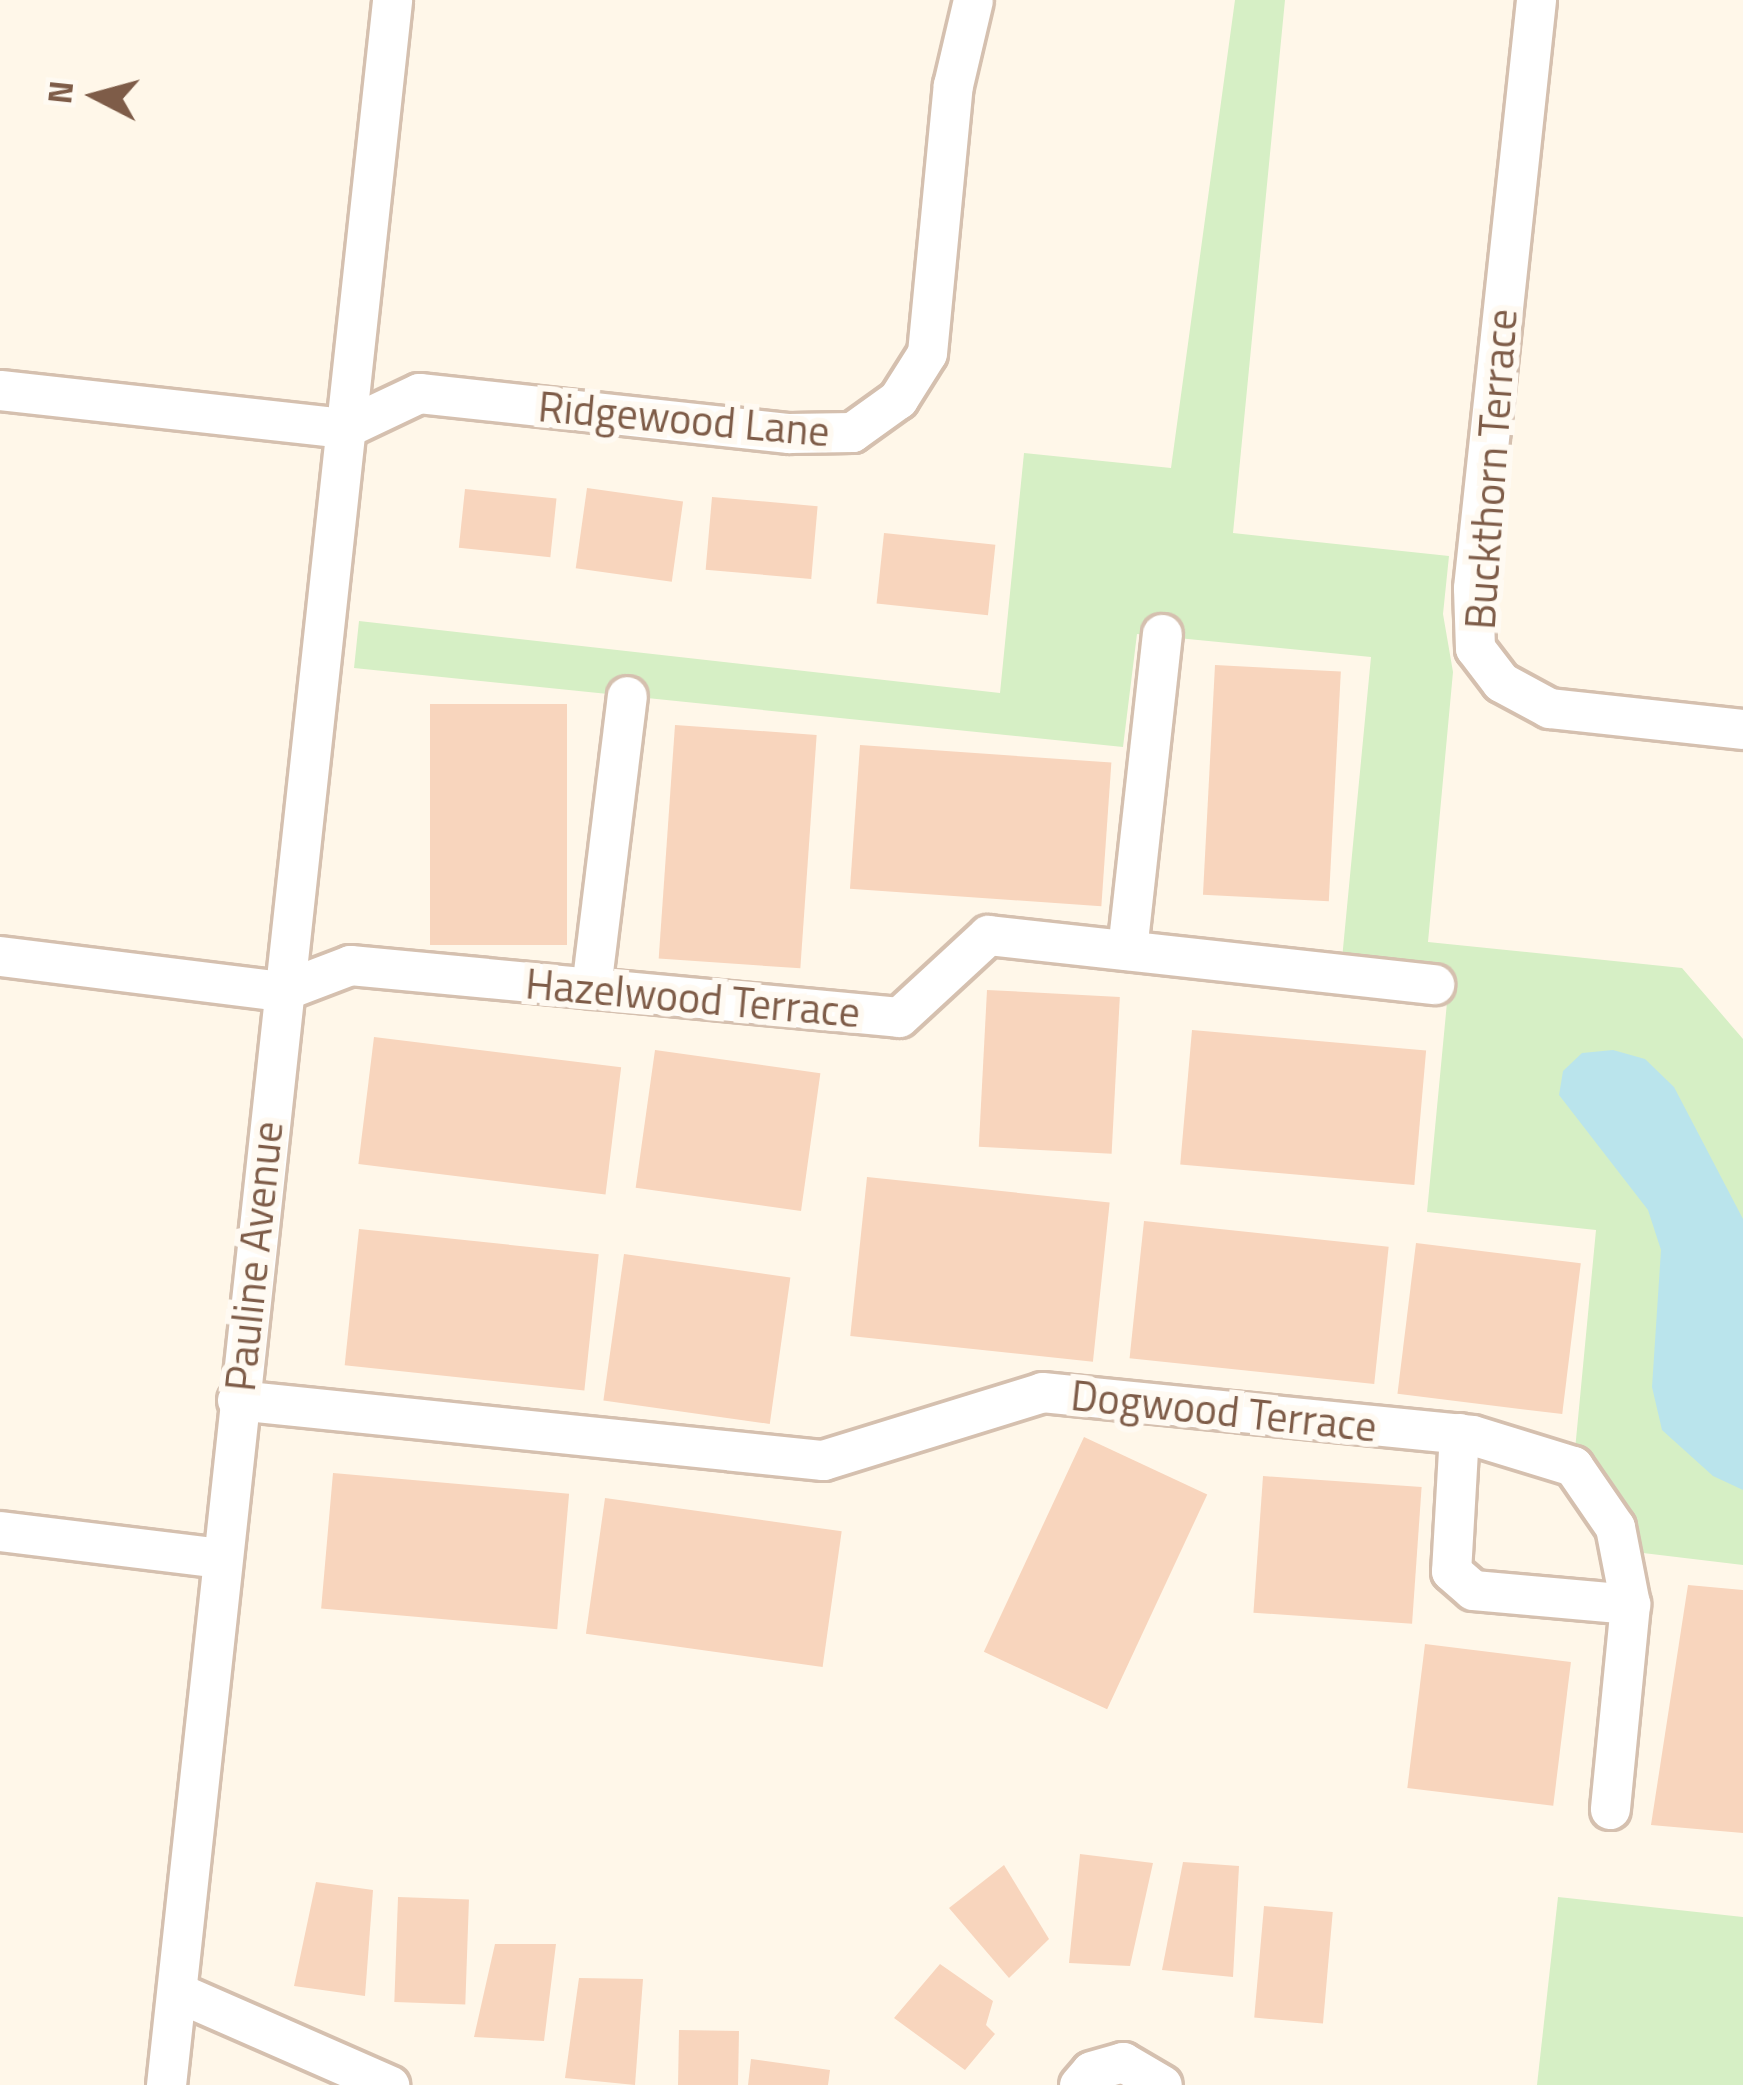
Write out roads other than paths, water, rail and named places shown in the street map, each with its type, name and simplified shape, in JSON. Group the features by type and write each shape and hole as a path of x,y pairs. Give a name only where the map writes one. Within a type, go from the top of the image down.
{"street":[{"name":"Pauline Avenue","path":"166,2085 392,0"},
{"name":"Ridgewood Lane","path":"345,428 419,393 789,434 852,432 898,399 928,353 953,85 973,0"},
{"name":"Buckthorn Terrace","path":"1536,0 1473,588 1475,648 1501,682 1549,708 1743,729"},
{"path":"0,390 345,428"},
{"path":"1127,950 1162,634"},
{"path":"591,988 627,696"},
{"name":"Hazelwood Terrace","path":"283,991 350,964 899,1017 988,935 1434,984"},
{"path":"0,956 283,991"},
{"name":"Dogwood Terrace","path":"238,1400 823,1460 1042,1392 1459,1433 1573,1466 1615,1526 1630,1604 1610,1809"},
{"path":"1459,1433 1451,1571 1473,1590 1630,1604"},
{"path":"0,1531 220,1558"},
{"path":"177,1992 389,2085"},
{"path":"1079,2085 1091,2071 1123,2062 1162,2085"}],"water":[{"path":"1613,1050 1645,1059 1674,1087 1743,1219 1743,1490 1713,1476 1662,1430 1652,1387 1661,1250 1648,1210 1559,1095 1563,1071 1582,1053"}]}
